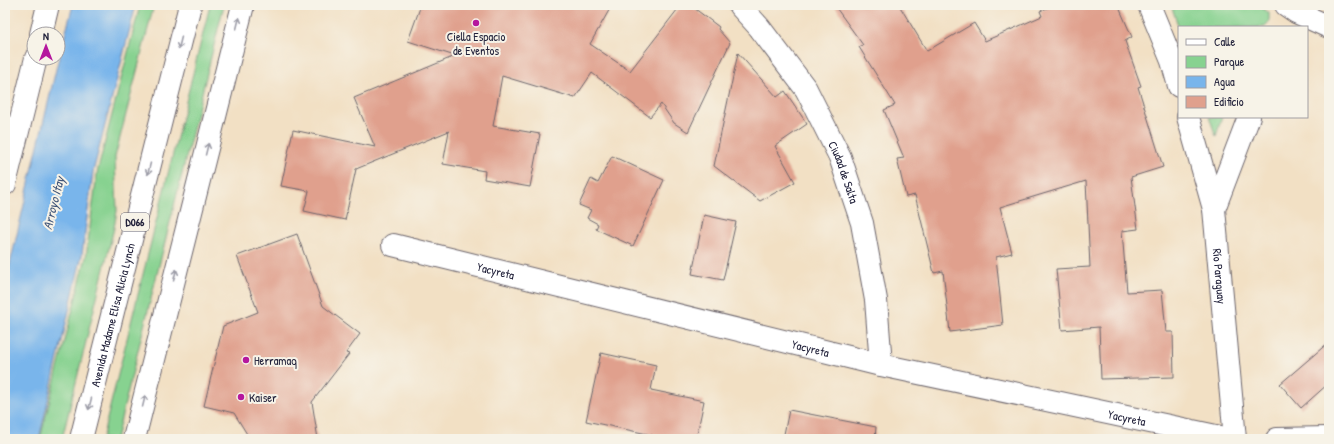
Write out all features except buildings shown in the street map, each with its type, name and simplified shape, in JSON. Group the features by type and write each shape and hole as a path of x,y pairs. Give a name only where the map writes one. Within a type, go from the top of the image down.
{"main road":[{"path":"43,26 48,5"},
{"name":"Avenida Madame Elisa Alicia Lynch","path":"81,439 190,5"},
{"path":"134,439 243,5"},
{"name":"Ciudad de Salta","path":"740,5 759,27 806,89 840,157 862,223 876,300 881,365"},
{"path":"1149,5 1172,61 1178,82"},
{"path":"1290,15 1329,27"},
{"path":"5,184 34,66"},
{"name":"Río Paraguay","path":"1188,118 1214,209 1236,439"},
{"path":"1214,209 1249,118"},
{"name":"Yacyreta","path":"393,245 881,365 1230,439"},
{"path":"1277,439 1329,438"}],"green space":[{"path":"140,5 154,5 115,157 117,211 114,228 62,439 40,439 86,257 97,173"},
{"path":"210,5 224,5 116,439 102,439"},
{"path":"1171,5 1258,5 1269,13 1269,21 1266,26 1178,26"},
{"path":"1209,118 1222,118 1216,136"}],"water":[{"name":"Arroyo Itay","path":"73,5 136,5 93,172 82,255 39,439 5,439 5,285 57,66 66,66 66,31"}],"place":[{"name":"Ciella Espacio de Eventos","path":"476,23"},
{"name":"Herramaq","path":"246,360"},
{"name":"Kaiser","path":"241,397"}]}
